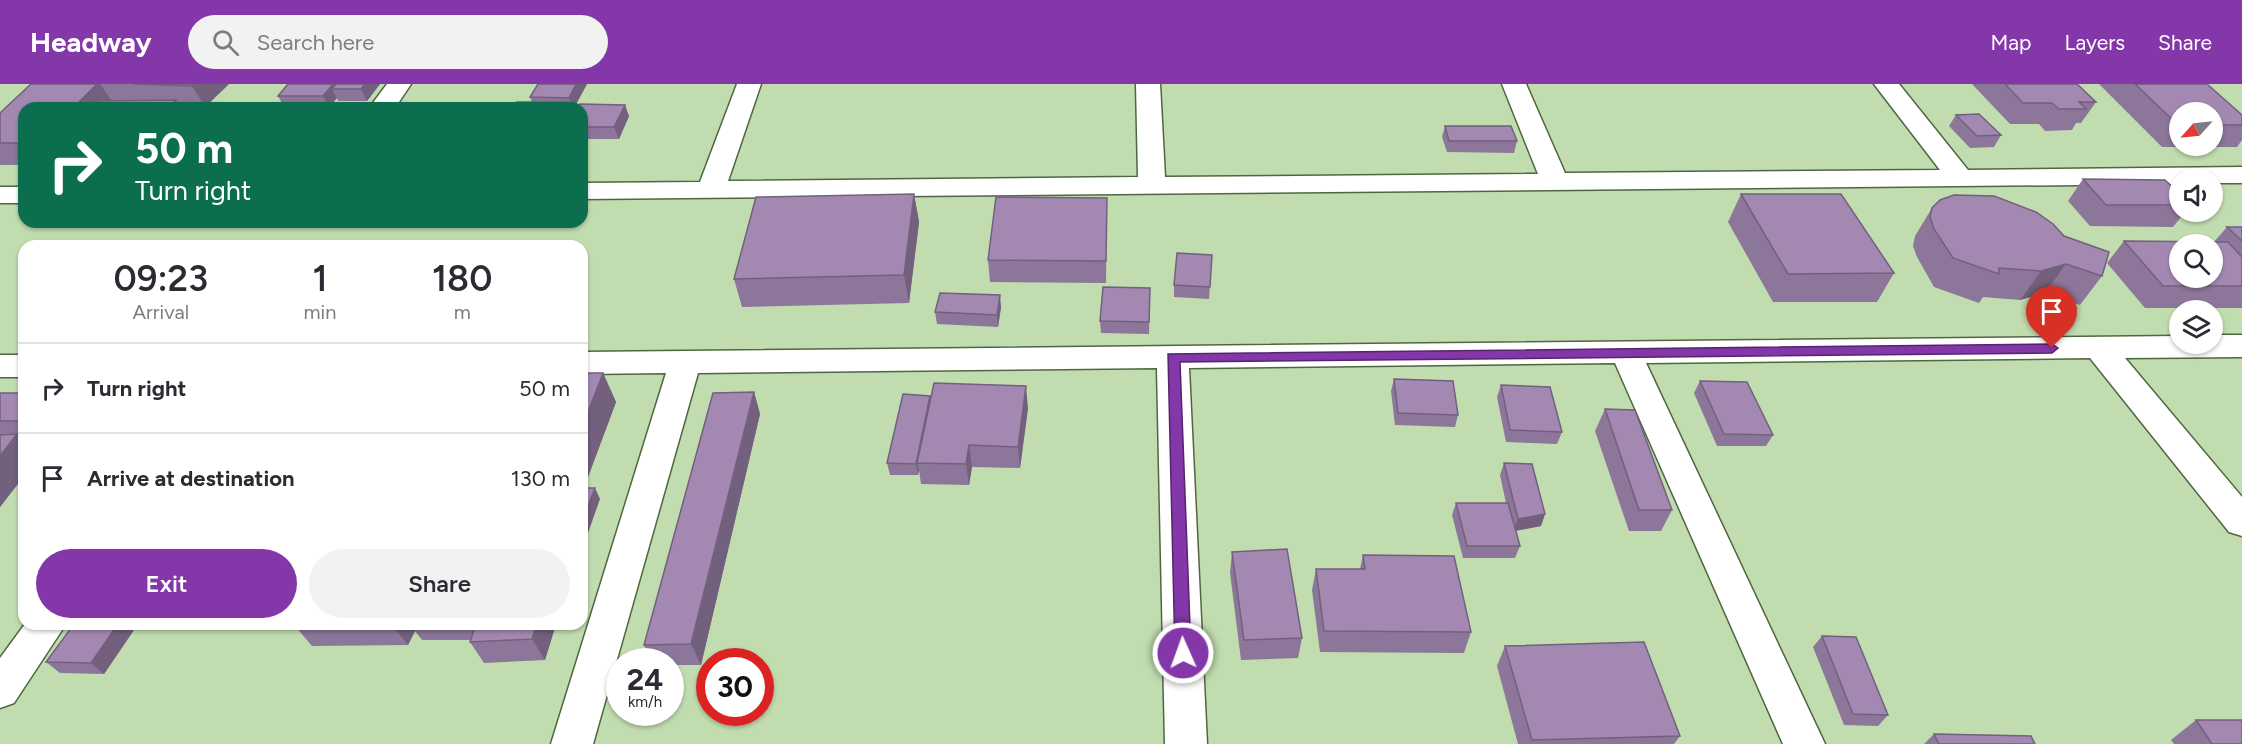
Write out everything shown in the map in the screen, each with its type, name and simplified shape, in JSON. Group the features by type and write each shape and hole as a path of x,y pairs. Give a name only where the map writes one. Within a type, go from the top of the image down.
{"street":[{"path":"386,102 399,84"},
{"path":"711,190 748,84"},
{"path":"1148,84 1152,186"},
{"path":"1514,84 1555,182"},
{"path":"1887,84 1961,178"},
{"path":"588,191 2242,175"},
{"path":"0,195 18,195"},
{"path":"588,363 2242,346"},
{"path":"2099,348 2242,522"},
{"path":"1626,352 1804,744"},
{"path":"1173,357 1186,744"},
{"path":"572,744 685,362"},
{"path":"0,366 18,366"},
{"path":"0,690 43,630"}],"building":[{"path":"31,84 97,84 79,102 18,102 18,143 0,143 0,113"},
{"path":"134,84 194,84 192,86"},
{"path":"288,84 333,84 323,96 278,96"},
{"path":"336,84 365,84 361,89 332,89"},
{"path":"538,84 576,84 569,98 530,97"},
{"path":"2005,84 2077,84 2096,102 2079,102 2086,109 2059,109 2052,103 2023,103"},
{"path":"2135,84 2207,84 2242,115 2242,125 2223,125 2223,102 2169,102 2169,116"},
{"path":"176,100 174,102 99,101"},
{"path":"588,104 625,105 614,127 588,127"},
{"path":"1979,114 2001,135 1977,136 1956,115"},
{"path":"1445,126 1511,126 1517,141 1449,141"},
{"path":"2083,179 2165,180 2169,184 2169,205 2106,205"},
{"path":"914,194 904,275 734,279 756,197"},
{"path":"1741,194 1841,194 1894,273 1788,274"},
{"path":"1954,195 1994,196 2036,212 2053,224 2064,236 2109,252 2102,276 2066,264 2041,271 1999,268 1999,274 1953,258 1934,229 1930,217 1932,208 1940,200"},
{"path":"996,197 1107,198 1106,261 988,260"},
{"path":"2227,227 2242,227 2242,241"},
{"path":"2124,241 2169,241 2169,286 2163,286"},
{"path":"2223,242 2228,242 2242,257 2242,286 2223,286"},
{"path":"1177,253 1212,255 1210,287 1174,285"},
{"path":"1103,287 1150,288 1149,322 1100,321"},
{"path":"940,293 1000,295 997,315 935,312"},
{"path":"588,373 603,373 588,412"},
{"path":"1394,379 1453,381 1458,415 1398,413"},
{"path":"1700,381 1747,382 1773,435 1724,434"},
{"path":"934,383 1026,386 1018,447 969,445 966,464 917,463"},
{"path":"1501,385 1550,387 1562,432 1510,430"},
{"path":"754,392 691,644 644,645 713,393"},
{"path":"0,393 18,393 18,421 0,421"},
{"path":"903,394 930,396 916,464 887,463"},
{"path":"1605,409 1635,410 1672,510 1639,510"},
{"path":"17,434 0,456 0,435"},
{"path":"1504,463 1532,464 1545,514 1518,519"},
{"path":"588,488 595,488 588,506"},
{"path":"1456,503 1508,503 1520,546 1467,546"},
{"path":"1287,549 1302,638 1244,640 1232,552"},
{"path":"1363,555 1454,556 1471,632 1324,631 1316,569 1365,569"},
{"path":"70,630 114,630 91,663 46,662"},
{"path":"474,630 535,630 532,639 470,642"},
{"path":"1822,636 1856,637 1888,715 1853,714"},
{"path":"1644,642 1680,736 1532,740 1505,646"},
{"path":"2196,720 2242,720 2242,744 2212,744"},
{"path":"1934,734 2031,736 2035,744 1939,744"}],"route":[{"path":"1183,653 1173,357 2052,348"}]}
